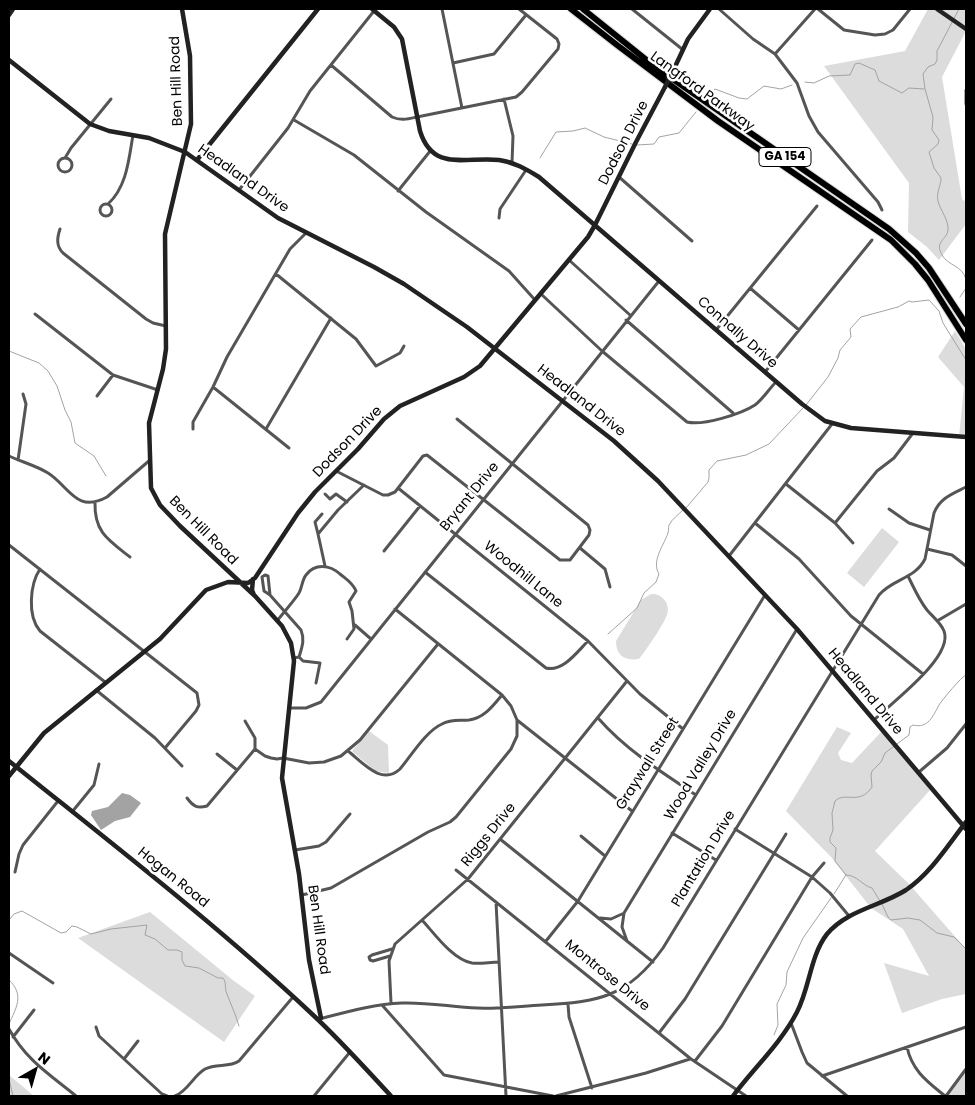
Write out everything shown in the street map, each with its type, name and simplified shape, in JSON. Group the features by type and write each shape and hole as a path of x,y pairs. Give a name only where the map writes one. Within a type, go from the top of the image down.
{"highway":[{"name":"Langford Parkway","path":"570,9 718,121 891,240 923,273 966,340"},
{"name":"Langford Parkway","path":"583,9 654,66 889,229 916,253 929,268 966,324"}],"street":[{"path":"9,15 13,9"},
{"name":"Ben Hill Road","path":"182,9 189,45 192,112 189,137 165,234 165,359 149,423 151,488 160,505 194,541 255,596 277,621 288,635 297,657 289,708 282,778 302,895 309,960 319,1019"},
{"path":"197,160 318,9"},
{"path":"442,9 462,108"},
{"path":"331,65 392,117 402,120 516,97 558,49 559,44 557,40 519,9"},
{"path":"632,9 682,49"},
{"name":"Dodson Drive","path":"253,579 298,513 315,492 391,412 469,374 480,366 569,260 596,225 673,71 682,49 694,29 710,9"},
{"path":"719,9 753,39 775,54 797,83 809,116 818,132 878,202 882,210"},
{"path":"775,54 816,9 844,30 881,35 896,27 910,9"},
{"path":"937,9 966,29"},
{"path":"239,190 294,120 310,91 373,10 394,27 402,39 422,137 430,150 398,191"},
{"path":"453,63 494,54 526,15"},
{"name":"Headland Drive","path":"9,60 90,124 109,132 149,138 185,152 278,218 404,284 448,313 562,400 639,463 729,556 833,670 965,825"},
{"path":"966,90 966,104"},
{"path":"66,158 70,160 71,165 69,170 64,171 60,169 58,164 66,158 71,148 111,99"},
{"path":"504,99 513,136 512,163"},
{"path":"294,120 354,156 426,212 510,271 535,301"},
{"path":"108,204 112,207 112,212 109,216 104,216 100,213 100,208 103,204 108,204 120,188 133,135"},
{"name":"Connally Drive","path":"430,150 440,157 452,161 492,160 512,163 527,169 596,225 776,382 815,414 832,424 851,428 966,437"},
{"path":"499,218 500,208 527,169"},
{"path":"619,177 692,241"},
{"path":"716,330 817,206"},
{"path":"60,229 57,240 58,247 63,253 146,319 166,326"},
{"path":"193,429 193,422 227,357 290,250 306,233"},
{"path":"765,372 872,240"},
{"path":"569,260 630,315"},
{"path":"276,274 356,339 376,366 400,353 404,346"},
{"name":"Bryant Drive","path":"289,708 306,708 321,702 659,281"},
{"path":"750,288 799,330"},
{"path":"541,294 602,351 687,422 701,423 747,410 756,404 776,382"},
{"path":"35,314 113,375 158,390"},
{"path":"266,429 331,318"},
{"path":"626,320 733,414"},
{"path":"97,396 113,375"},
{"path":"213,387 290,448"},
{"path":"18,460 26,404 24,394"},
{"path":"336,471 388,495 398,488 423,456 427,455 560,560 570,560 589,535 588,525 457,419"},
{"path":"729,556 832,424"},
{"path":"835,523 877,471 894,458 913,433"},
{"path":"9,456 50,474 76,500 84,502 94,502 107,498 150,460"},
{"path":"786,484 835,523 853,543"},
{"path":"318,534 338,510 364,485"},
{"name":"Plantation Drive","path":"319,1019 391,1003 479,1008 568,1004 590,1001 611,994 635,980 653,962 882,590 916,572 921,566 927,549 934,513 940,501 966,487"},
{"name":"Woodhill Lane","path":"398,488 588,641 640,694 683,729"},
{"path":"325,494 330,499 336,494 348,502"},
{"path":"94,502 95,517 100,530 106,538 130,558"},
{"path":"384,551 420,506"},
{"path":"889,509 909,524 930,530"},
{"path":"322,514 314,522 325,566"},
{"path":"755,523 799,559 842,607 923,674"},
{"path":"9,546 193,688 199,698 196,711 165,748"},
{"path":"580,548 605,569 610,587"},
{"path":"927,549 952,555 966,566"},
{"path":"277,621 300,592 306,575 312,570 325,566 334,568 354,586 356,591 349,602 354,629 347,639"},
{"path":"221,584 224,580 223,568"},
{"path":"40,569 33,585 32,616 35,625 105,682"},
{"path":"425,572 546,668 554,669 561,666 588,641"},
{"path":"270,595 268,576 265,575 262,576 264,591 270,595 302,630 304,635 304,642 297,657 303,661 320,663 316,683"},
{"path":"874,720 912,687 944,648 946,638 944,631 922,603 908,576"},
{"path":"9,776 44,733 171,628 206,590 221,584 248,582 253,579"},
{"path":"253,579 252,590 255,596"},
{"name":"Graywall Street","path":"546,941 578,901 765,594"},
{"path":"936,621 966,604"},
{"path":"302,895 331,888 456,817 511,749 517,736 517,720 511,706 502,695 395,609"},
{"path":"354,624 371,639"},
{"name":"Wood Valley Drive","path":"624,913 797,629"},
{"path":"255,749 260,754 271,758 283,758 315,764 333,759 348,751 360,740 438,644"},
{"name":"Riggs Drive","path":"391,1003 388,967 392,949 400,938 468,879 627,681"},
{"path":"96,690 165,748 182,766"},
{"path":"348,751 376,774 384,776 393,775 400,770 436,727 449,721 469,720 480,716 490,710 502,695"},
{"path":"598,718 612,733 657,770 696,794"},
{"path":"517,720 632,811"},
{"path":"187,798 194,806 199,808 207,806 255,749 255,738 245,721"},
{"path":"918,772 947,748 966,724"},
{"path":"217,754 237,770"},
{"name":"Hogan Road","path":"9,761 194,910 319,1019"},
{"path":"72,812 94,785 99,764"},
{"path":"15,872 23,845 58,800"},
{"path":"295,850 320,846 326,842 350,814"},
{"path":"733,1096 791,1023 804,998 822,942 834,927 849,916 896,896 914,884 929,870 965,825"},
{"path":"735,829 812,878 830,893 849,916"},
{"path":"672,834 716,860"},
{"path":"659,1033 685,999 786,834"},
{"path":"581,836 605,856"},
{"path":"500,839 653,962"},
{"path":"695,1061 722,1026 812,878 824,863"},
{"name":"Montrose Drive","path":"456,870 691,1058 746,1096"},
{"path":"496,901 506,1096"},
{"path":"589,910 607,920 616,918 624,913"},
{"path":"624,913 622,927 627,941"},
{"path":"422,919 446,947 464,960 474,963 499,962"},
{"path":"390,956 373,961 370,960 372,955 392,949"},
{"path":"9,952 54,983"},
{"path":"175,1096 182,1092 206,1069 217,1065 232,1065 239,1061 293,997"},
{"path":"568,1004 569,1016 592,1088"},
{"path":"382,1005 444,1075 505,1088 555,1096 592,1088 691,1058"},
{"path":"13,1037 34,1010"},
{"path":"319,1019 391,1096"},
{"path":"791,1023 804,1058 811,1067 847,1096"},
{"path":"96,1027 99,1036 162,1094 168,1096"},
{"path":"822,1076 966,1027"},
{"path":"9,1029 29,1058 76,1096"},
{"path":"124,1059 138,1041"},
{"path":"907,1047 910,1060 918,1072 946,1096 966,1069"},
{"path":"314,1096 350,1052"}],"shaded area":[{"path":"928,9 966,9 966,31 942,77 962,199 966,202 966,224 939,260 927,247 908,232 909,183 824,66 905,51"},
{"path":"955,331 966,349 966,438 959,437 964,387 938,357"},
{"path":"882,528 899,542 864,587 847,573"},
{"path":"651,594 659,595 665,600 668,607 667,615 662,626 639,659 626,658 620,654 616,641 641,600"},
{"path":"837,727 851,733 838,753 841,760 852,763 882,731 931,789 875,851 909,884 966,949 966,994 942,999 902,1013 884,963 929,976 903,929 871,908 831,857 786,811"},
{"path":"369,731 388,745 389,773 375,771 352,751"},
{"path":"122,793 130,795 141,803 130,817 115,821 101,830 91,815 92,811 108,807"},
{"path":"150,912 255,996 224,1042 78,938"},
{"path":"966,1071 966,1096 946,1096"},
{"path":"9,1075 34,1096 9,1096"}],"waterway":[{"path":"959,9 937,51 935,64 928,67 923,74 933,117 932,130 939,140 938,144 929,152 934,168 941,178 938,201 948,226 947,233 939,247 945,259 958,268 966,279"},
{"path":"805,82 814,83 829,76 850,75 855,64 859,63 875,70 879,81 902,93 909,88 924,89"},
{"path":"706,97 715,89 747,99 764,86 781,89 792,85"},
{"path":"637,145 654,144 659,137 679,133 696,112"},
{"path":"540,158 556,132 585,128 604,137 632,144"},
{"path":"960,297 966,288"},
{"path":"806,405 828,377 840,350 851,337 850,329 861,317 898,307 909,301 929,300 939,311"},
{"path":"939,311 943,323 966,360"},
{"path":"9,351 39,363 48,371 57,386 71,422 75,443 94,456 106,476"},
{"path":"686,508 708,482 709,470 717,461 746,455 769,444 803,408"},
{"path":"608,634 637,608 644,593 656,582 659,574 656,564 657,558 668,533 669,525 683,510"},
{"path":"880,901 872,888 850,875 846,875 835,861 836,848 830,842 833,830 832,813 835,801 839,798 857,797 867,793 872,787 872,771 881,762 885,753 909,735 910,727 913,725 923,725 929,721 944,698 966,675"},
{"path":"834,894 846,875"},
{"path":"774,1035 778,1025 777,1004 786,985 787,972 803,938 831,898"},
{"path":"882,904 891,920 908,918 920,920 937,933 954,937 966,949"},
{"path":"9,920 14,914 22,911 61,933 66,932 72,926 91,934 111,929 147,925 145,935 155,939 168,950 182,952 182,960 185,966 199,968 218,978 223,978 226,992 239,1026"},
{"path":"9,980 17,991 18,996 18,1002 9,1024"},
{"path":"9,1079 13,1096"}]}
